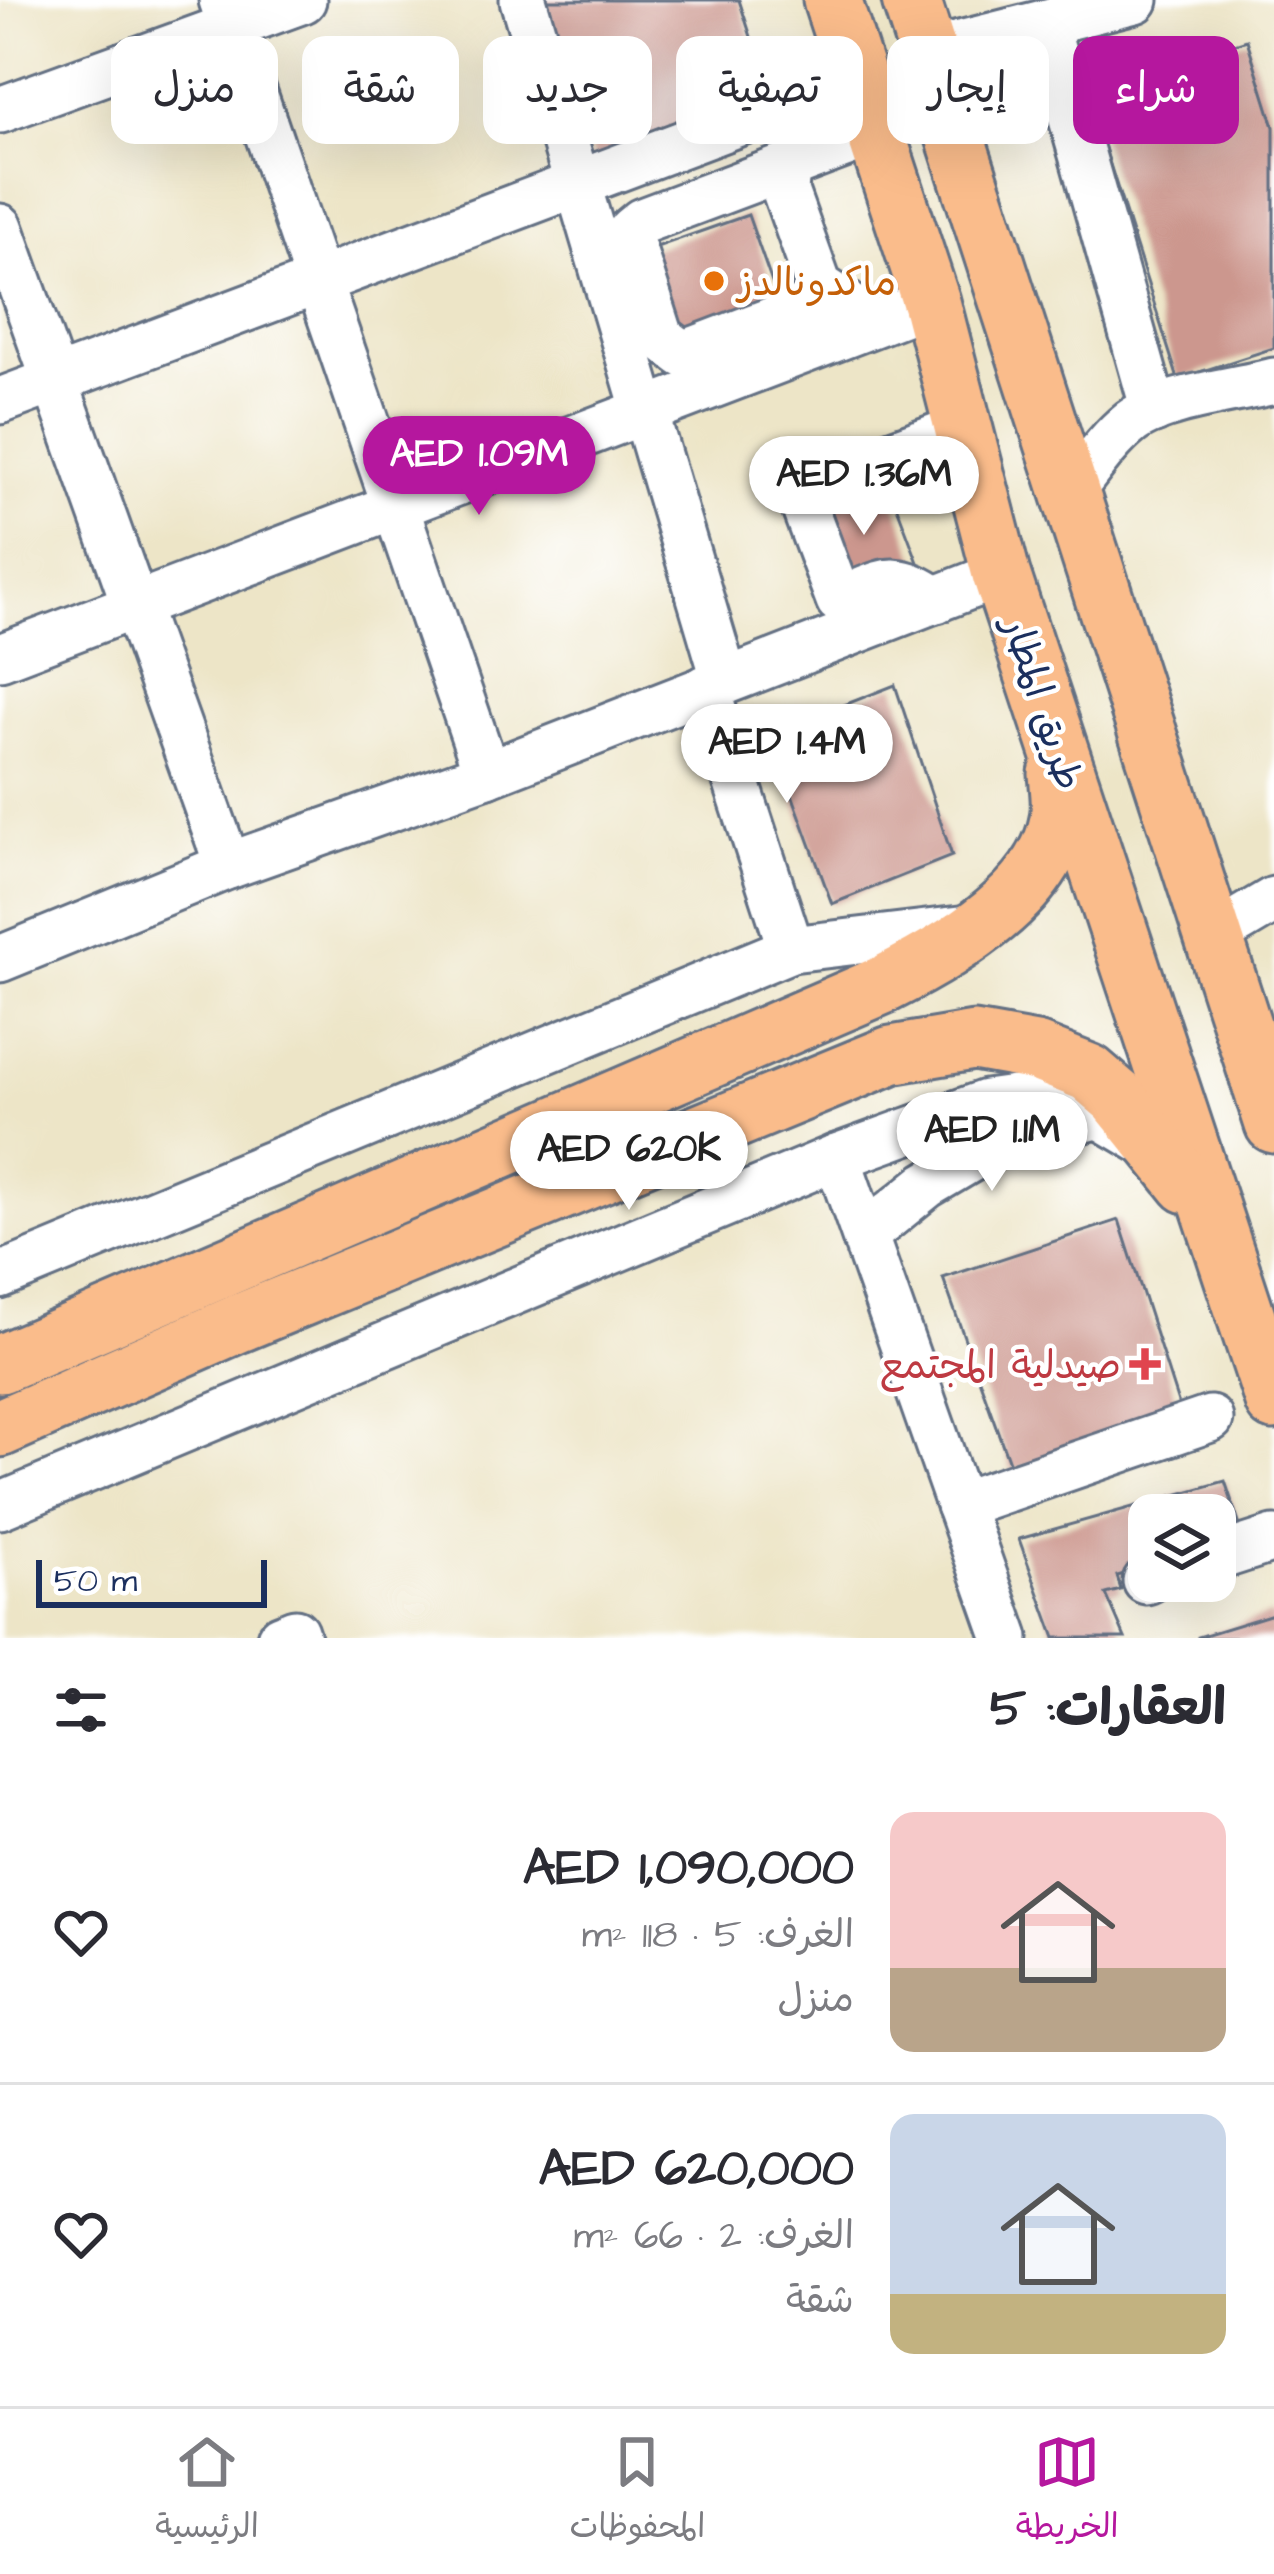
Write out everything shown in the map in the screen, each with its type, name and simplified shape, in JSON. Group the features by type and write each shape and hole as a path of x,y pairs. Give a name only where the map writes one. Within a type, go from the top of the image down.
{"main road":[{"name":"طريق المطار","path":"832,0 844,36"},
{"path":"919,26 1274,1124"},
{"name":"طريق المطار","path":"863,93 931,302 1001,574 1274,1401"},
{"path":"0,1364 885,984 938,957 1018,893 1048,852 1060,813 1056,740"},
{"path":"9,1424 237,1324 891,1055 974,1041 1036,1052 1089,1072 1168,1156 1216,1227"}],"street":[{"path":"0,110 227,13 304,0"},
{"path":"523,0 645,411 791,949"},
{"path":"919,26 1045,22 1136,0"},
{"path":"227,13 487,774"},
{"path":"1045,22 1154,410"},
{"path":"833,296 683,355 661,337 630,240 632,230 642,221 876,133"},
{"path":"0,401 681,144"},
{"path":"787,169 785,191 819,286 875,321"},
{"path":"0,227 228,866"},
{"path":"0,657 931,302"},
{"path":"1070,493 1133,421 1154,410 1274,381"},
{"path":"936,599 908,582 895,580 838,600 804,506 824,478 963,428"},
{"path":"0,959 228,866 487,774 1001,574"},
{"path":"1214,936 1274,900"},
{"path":"0,1276 791,949 980,927"},
{"path":"0,1506 837,1157 986,1103 1037,1096 1099,1115 1168,1156"},
{"path":"865,1235 927,1185 996,1144 1099,1115"},
{"path":"837,1157 1006,1638"},
{"path":"959,1505 1210,1419"},
{"path":"1236,1551 1274,1539"},
{"path":"280,1638 296,1632 297,1638"}],"building":[{"path":"544,0 739,0 751,36 676,36 676,133 652,142 652,36 555,36"},
{"path":"1247,40 1274,127 1274,348 1178,379 1103,144 1239,144 1239,43"},
{"path":"589,144 646,144 595,163"},
{"name":"ماكدونالدز","path":"748,215 782,311 681,348 645,251"},
{"path":"856,491 884,495 897,507 919,565 842,591 811,508"},
{"path":"895,685 952,856 832,904 770,734"},
{"path":"1119,1220 1182,1415 1012,1471 943,1278"},
{"path":"1225,1481 1229,1494 1179,1494"},
{"path":"1128,1508 1128,1573 1117,1576 1121,1590 1106,1594 1125,1638 1055,1638 1019,1539"},
{"path":"1236,1514 1244,1538 1236,1540"},
{"path":"1273,1614 1274,1638 1198,1638 1198,1637"}],"place":[{"name":"ماكدونالدز","path":"714,281"},
{"name":"صيدلية المجتمع","path":"1145,1364"}]}
